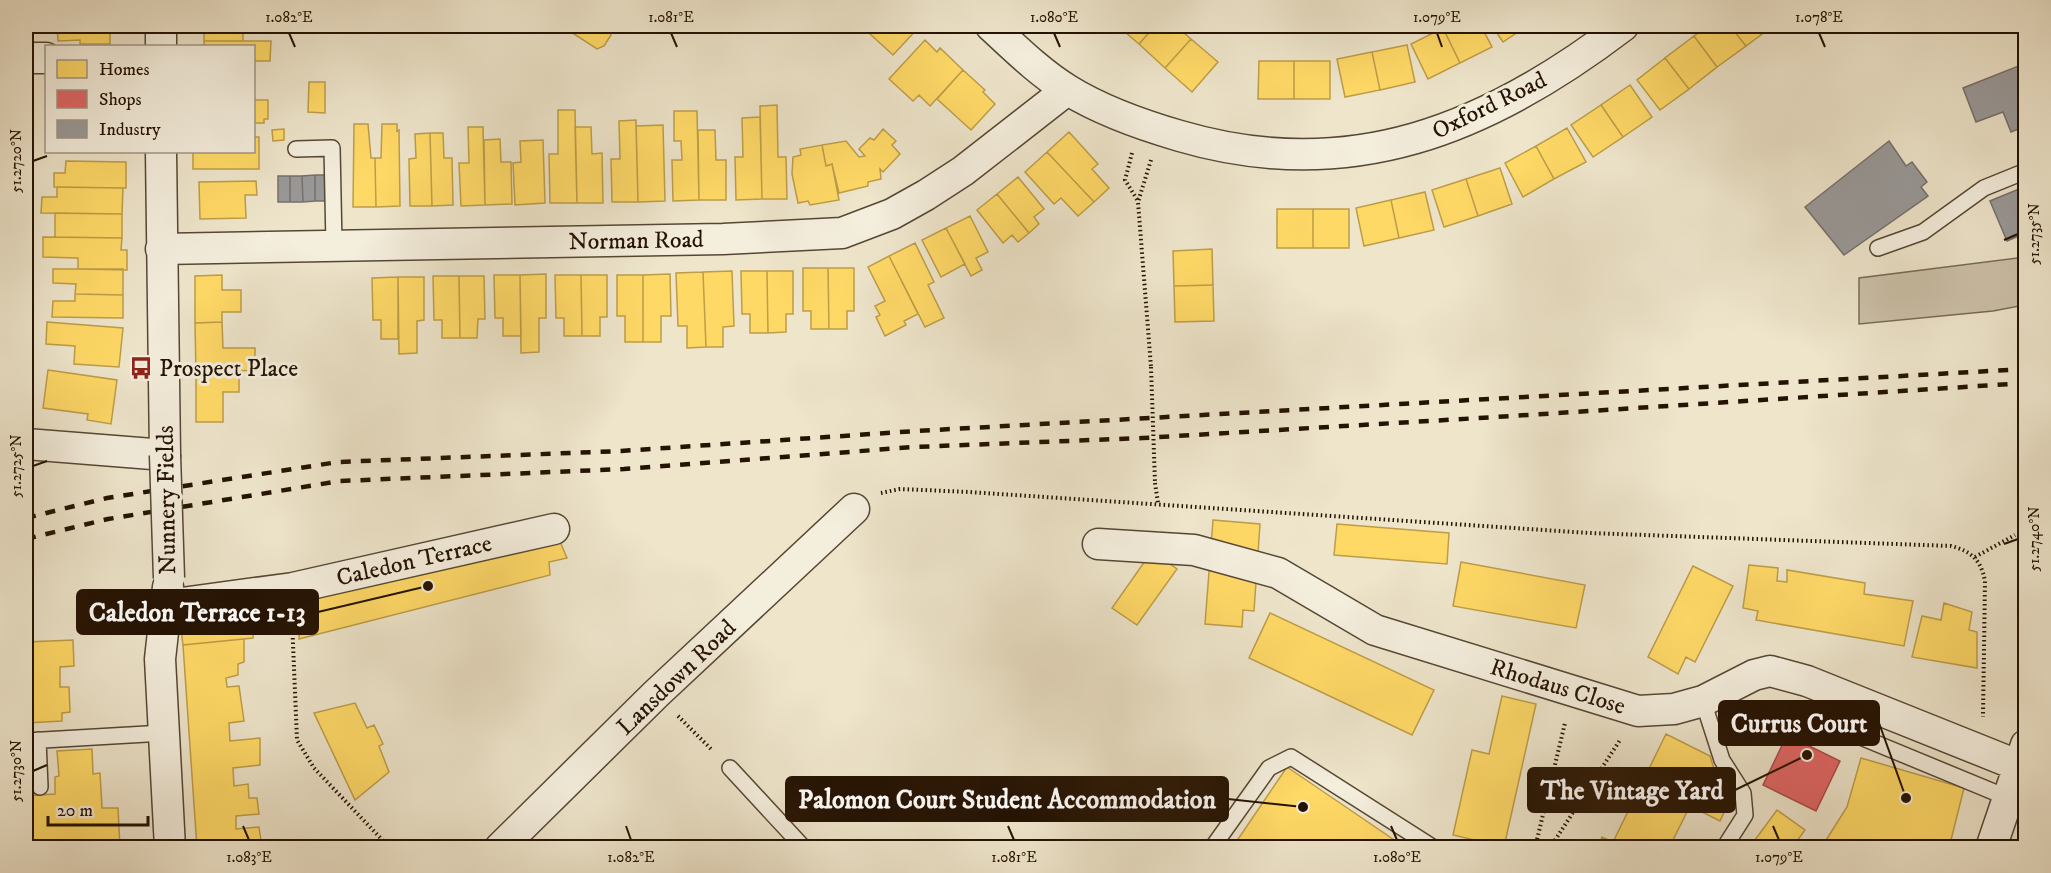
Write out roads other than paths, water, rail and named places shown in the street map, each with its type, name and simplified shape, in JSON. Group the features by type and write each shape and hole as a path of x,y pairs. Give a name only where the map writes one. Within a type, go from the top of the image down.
{"street":[{"path":"161,26 161,45"},
{"name":"Oxford Road","path":"992,26 1067,90 1150,127 1216,146 1264,154 1331,155 1378,149 1428,135 1477,116 1560,70 1623,26"},
{"path":"26,58 45,58"},
{"name":"Norman Road","path":"161,249 334,244 723,239 842,233 884,218 926,195 963,171 1067,90"},
{"name":"Nunnery Fields","path":"161,153 168,592 160,659 170,848"},
{"path":"26,444 165,455"},
{"name":"Lansdown Road","path":"500,848 656,694 854,509"},
{"name":"Caledon Terrace","path":"168,592 291,588 554,529"},
{"name":"Rhodaus Close","path":"1098,544 1194,550 1278,573 1375,630 1638,711 1674,709 1703,701 1754,675 1770,671 1786,674 1982,753 2023,755"},
{"path":"1991,848 2006,797 2023,755"}],"lane":[{"path":"296,149 332,148 334,244"},
{"path":"1878,248 1923,232 1984,188 2025,171"},
{"path":"1703,701 1722,760 1743,793 1745,815 1724,848"},
{"path":"1822,721 2006,797"},
{"path":"40,788 32,740 164,733"},
{"path":"1212,848 1269,768 1292,757 1434,848"},
{"path":"730,768 804,848"}],"railway":[{"path":"26,518 107,498 338,462 621,451 916,431 2026,369"},
{"path":"26,539 108,519 340,481 624,469 914,447 1143,438 2026,383"}],"place":[{"name":"Prospect Place","path":"141,368"},
{"name":"Caledon Terrace 1-13","path":"428,586"},
{"name":"The Vintage Yard","path":"1807,755"},
{"name":"Currus Court","path":"1906,798"},
{"name":"Palomon Court Student Accommodation","path":"1303,807"}]}
